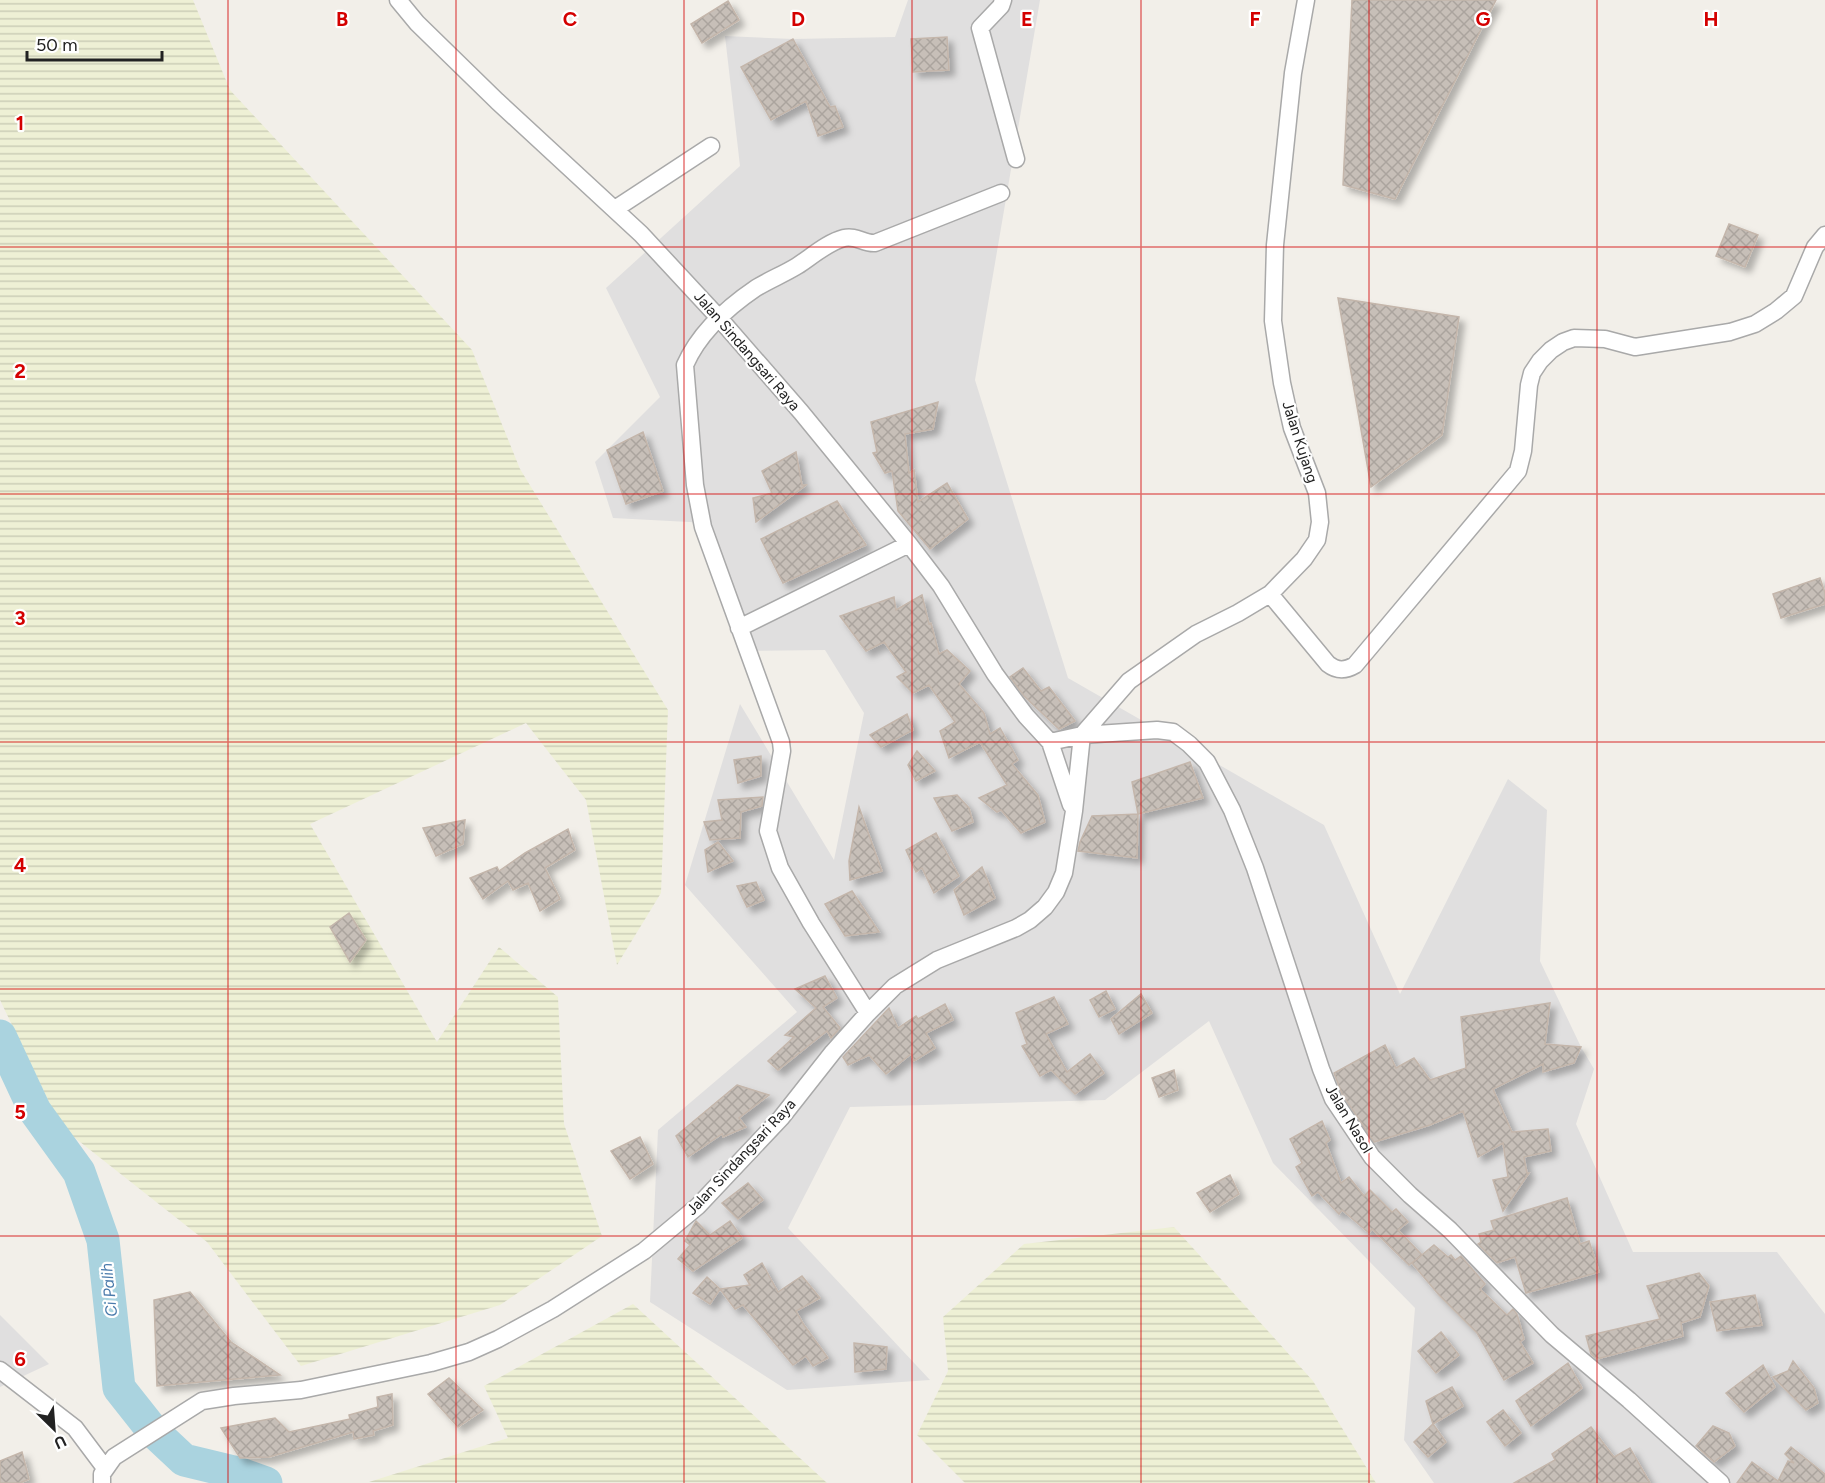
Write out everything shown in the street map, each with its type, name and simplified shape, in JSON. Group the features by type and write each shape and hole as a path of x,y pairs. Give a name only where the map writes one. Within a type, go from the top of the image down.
{"street":[{"name":"Jalan Sindangsari Raya","path":"398,0 417,23 497,101 615,209 719,318 801,412 941,586 995,674 1026,717 1050,742 1074,812"},
{"path":"1003,0 980,28 1016,159"},
{"name":"Jalan Kujang","path":"1082,735 1129,681 1196,634 1269,594 1304,559 1317,540 1320,522 1317,493 1292,428 1272,321 1275,245 1293,73 1306,0"},
{"path":"615,209 711,146"},
{"path":"868,1013 811,923 780,868 768,831 782,751 781,742 703,527 698,506 685,365 692,351 719,318 757,288 794,268 837,240 851,237 871,244 875,243 1001,194"},
{"path":"1269,594 1328,664 1341,670 1349,669 1355,665 1518,471 1523,451 1528,385 1532,373 1551,350 1574,338 1605,339 1635,347 1730,332 1755,324 1794,296 1815,246 1825,235"},
{"path":"740,628 909,544"},
{"name":"Jalan Nasol","path":"1082,735 1157,730 1173,732 1207,762 1232,810 1255,868 1321,1069 1333,1099 1351,1128 1372,1157 1450,1230 1552,1335 1629,1400 1721,1483"},
{"name":"Jalan Sindangsari Raya","path":"107,1469 202,1401 302,1390 431,1363 470,1352 553,1309 644,1251 698,1206 781,1118 833,1052 895,986 937,960 1017,928 1045,908 1056,892 1064,873 1074,812 1082,735"},
{"path":"1050,742 1082,735"},
{"path":"0,1370 75,1428 107,1469"}],"shaded area":[{"path":"908,0 1040,0 975,380 1068,678 1324,825 1400,994 1508,779 1547,810 1540,961 1594,1069 1576,1124 1633,1252 1777,1252 1825,1314 1825,1483 1434,1483 1404,1440 1415,1308 1273,1163 1209,1021 1105,1100 850,1107 788,1228 930,1380 787,1390 650,1302 658,1130 797,1012 685,885 740,704 834,860 864,713 825,650 740,651 708,523 613,518 595,462 660,397 606,288 740,166 725,36 793,39 895,37"},
{"path":"0,1315 49,1364 0,1387"}],"green space":[{"path":"0,0 193,0 230,90 472,350 520,469 668,710 661,893 617,965 586,800 526,723 310,824 437,1042 499,947 558,997 564,1124 602,1236 500,1305 301,1366 207,1242 61,1127 0,1000"},
{"path":"1174,1227 1313,1381 1376,1483 965,1483 917,1435 948,1371 943,1317 1024,1244"},
{"path":"633,1304 827,1483 369,1482 508,1438 484,1386"}],"building":[{"path":"1352,0 1496,0 1395,199 1343,185"},
{"path":"728,1 739,20 702,43 691,24"},
{"path":"947,37 949,70 913,72 911,39"},
{"path":"793,39 830,107 835,106 843,127 818,136 806,101 771,120 741,67"},
{"path":"1729,224 1758,235 1745,267 1716,256"},
{"path":"1338,298 1459,317 1442,435 1371,487"},
{"path":"938,402 933,429 905,434 909,473 914,470 918,502 947,483 968,519 930,549 898,511 892,471 885,473 873,453 877,452 871,422"},
{"path":"643,432 663,491 626,504 607,450"},
{"path":"796,452 802,485 806,485 756,522 753,498 772,493 762,471"},
{"path":"837,501 866,545 783,583 761,539"},
{"path":"1820,578 1825,593 1825,604 1781,618 1773,594"},
{"path":"922,595 939,654 947,650 970,671 959,684 984,713 990,734 1000,728 1018,760 1012,764 1038,795 1045,822 1021,833 1001,810 997,812 979,798 1007,785 980,742 949,758 940,731 955,722 929,685 913,693 897,677 906,672 884,642 866,651 840,616 894,597 896,610"},
{"path":"1023,668 1041,691 1049,687 1075,721 1059,729 1024,696 1010,677"},
{"path":"907,714 913,730 881,747 870,735"},
{"path":"917,751 935,771 916,781 908,765"},
{"path":"761,756 761,776 738,783 734,760"},
{"path":"1190,762 1203,798 1138,814 1132,782"},
{"path":"957,795 969,808 973,822 952,831 934,798"},
{"path":"763,797 762,806 741,812 740,838 710,840 704,822 722,820 718,800"},
{"path":"859,807 882,871 850,880 849,861"},
{"path":"1138,814 1137,858 1078,851 1092,816"},
{"path":"465,820 463,844 436,856 423,828"},
{"path":"568,829 575,850 545,868 560,899 540,911 528,883 513,890 508,881 483,899 470,878 497,867 499,871 525,853"},
{"path":"936,833 959,876 934,893 922,868 916,872 906,850"},
{"path":"718,842 733,861 708,872 705,850"},
{"path":"982,867 995,898 964,915 954,890"},
{"path":"756,882 764,900 747,907 737,886"},
{"path":"852,891 879,932 845,936 825,904"},
{"path":"349,913 366,940 350,962 330,927"},
{"path":"825,976 837,998 823,1007 840,1028 831,1038 827,1031 778,1070 768,1061 794,1037 785,1035 816,1008 795,989"},
{"path":"1106,991 1115,1009 1099,1017 1090,1000"},
{"path":"1141,994 1152,1013 1119,1034 1111,1019"},
{"path":"1054,997 1068,1024 1046,1034 1067,1072 1090,1054 1104,1073 1075,1094 1051,1070 1040,1076 1022,1046 1027,1044 1016,1013"},
{"path":"1550,1003 1545,1044 1581,1047 1574,1063 1543,1072 1543,1064 1493,1089 1512,1132 1548,1129 1551,1151 1524,1157 1527,1173 1529,1173 1503,1211 1493,1180 1508,1177 1503,1143 1478,1157 1463,1111 1430,1125 1374,1142 1342,1094 1334,1073 1385,1045 1396,1068 1414,1058 1430,1080 1466,1068 1461,1017"},
{"path":"945,1004 953,1020 926,1033 935,1048 914,1061 911,1054 886,1074 869,1055 848,1065 843,1057 889,1008 898,1028 916,1016 918,1019"},
{"path":"1174,1070 1178,1090 1159,1097 1152,1078"},
{"path":"737,1085 769,1095 739,1118 746,1127 723,1137 722,1134 688,1157 676,1136"},
{"path":"1322,1121 1330,1140 1326,1143 1341,1183 1349,1177 1364,1196 1370,1190 1392,1212 1396,1209 1408,1222 1398,1230 1422,1255 1409,1265 1372,1229 1369,1233 1342,1210 1339,1214 1318,1192 1312,1196 1296,1167 1302,1163 1290,1139"},
{"path":"640,1137 653,1164 630,1179 611,1151"},
{"path":"1230,1175 1239,1194 1210,1212 1197,1193"},
{"path":"748,1183 763,1200 738,1219 722,1203"},
{"path":"1567,1198 1580,1244 1589,1241 1599,1272 1526,1293 1515,1257 1497,1263 1478,1244 1481,1242 1479,1234 1494,1230 1491,1221"},
{"path":"696,1221 710,1235 730,1221 742,1238 693,1271 678,1259 690,1245 685,1241"},
{"path":"1434,1245 1455,1260 1461,1256 1485,1284 1480,1289 1507,1315 1513,1309 1517,1314 1524,1339 1520,1342 1533,1363 1504,1380 1477,1333 1439,1295 1412,1263"},
{"path":"762,1263 778,1292 802,1276 820,1298 796,1311 828,1358 813,1366 806,1356 793,1365 743,1305 735,1309 720,1289 750,1285 744,1275"},
{"path":"1699,1273 1709,1286 1700,1317 1681,1323 1683,1336 1597,1359 1591,1354 1586,1336 1660,1319 1647,1286"},
{"path":"707,1277 720,1289 710,1304 693,1293"},
{"path":"190,1292 231,1342 280,1375 157,1386 154,1300"},
{"path":"1755,1295 1762,1325 1717,1331 1710,1302"},
{"path":"1441,1332 1459,1355 1436,1373 1418,1351"},
{"path":"854,1343 887,1347 886,1369 855,1372"},
{"path":"1793,1361 1814,1388 1818,1403 1806,1410 1773,1377 1788,1371"},
{"path":"1568,1363 1582,1388 1531,1426 1516,1401"},
{"path":"1763,1365 1775,1387 1744,1412 1726,1393"},
{"path":"449,1378 483,1410 458,1427 428,1394"},
{"path":"1452,1387 1463,1406 1433,1424 1426,1401"},
{"path":"392,1394 393,1425 373,1431 374,1435 354,1439 353,1432 269,1457 240,1458 221,1428 275,1418 289,1432 350,1419 349,1415 378,1407 377,1397"},
{"path":"1503,1410 1521,1433 1505,1446 1487,1422"},
{"path":"1433,1424 1446,1442 1428,1457 1414,1442"},
{"path":"1713,1426 1729,1433 1735,1446 1714,1462 1696,1446"},
{"path":"1591,1427 1614,1457 1630,1448 1650,1483 1514,1483 1555,1460 1552,1454"},
{"path":"1791,1447 1825,1474 1825,1483 1737,1483 1752,1462 1778,1481 1788,1461 1794,1463 1785,1454"},
{"path":"22,1452 29,1479 20,1483 0,1483 0,1461"}],"waterway":[{"name":"Ci Palih","path":"0,1036 35,1111 79,1172 103,1240 119,1388 153,1431 184,1460 238,1473 266,1483"}]}
